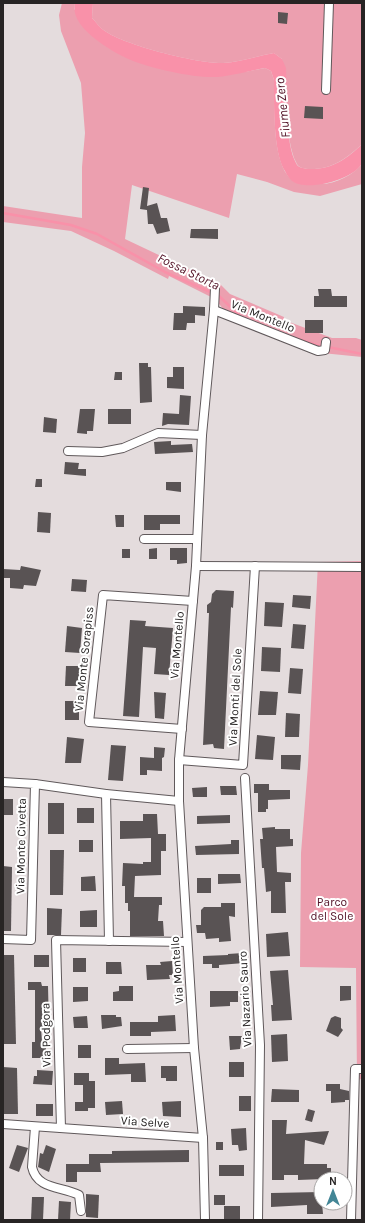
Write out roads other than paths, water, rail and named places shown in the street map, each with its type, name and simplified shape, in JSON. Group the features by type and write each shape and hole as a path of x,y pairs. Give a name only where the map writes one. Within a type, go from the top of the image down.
{"street":[{"path":"326,90 329,3"},
{"path":"214,310 215,288"},
{"name":"Via Montello","path":"203,1138 194,1048 187,942 179,801 179,760 196,566 196,539 202,435 214,310 318,351 326,346"},
{"path":"68,451 102,452 123,448 158,433 202,435"},
{"path":"144,539 196,539"},
{"path":"196,566 362,567"},
{"name":"Via Monti del Sole","path":"179,760 244,765 255,566"},
{"name":"Via Monte Sorapiss","path":"182,729 89,722 103,595 193,601"},
{"name":"Via Nazario Sauro","path":"245,778 260,1045 258,1220"},
{"name":"Via Monte Civetta","path":"3,782 35,784 31,940 3,939"},
{"path":"35,784 106,794 179,801"},
{"path":"106,794 110,941 187,942"},
{"name":"Via Podgora","path":"61,1128 56,940 110,941"},
{"path":"127,1049 194,1048"},
{"path":"351,1220 355,1069 361,1069"},
{"name":"Via Selve","path":"3,1124 203,1138"},
{"path":"35,1126 32,1167 34,1173 42,1182 51,1187 70,1191 79,1195 82,1211"},
{"path":"203,1138 205,1220"}],"water":[{"name":"Fiume Zero","path":"75,3 93,3 92,18 103,30 128,42 162,53 197,60 223,63 274,53 282,59 286,68 288,131 292,154 297,165 301,168 308,169 324,168 344,159 362,144 363,158 361,165 356,170 339,180 328,183 308,185 299,184 292,181 281,163 278,153 275,127 274,80 271,71 265,68 229,75 208,77 176,73 141,64 115,52 90,34 77,19"}],"waterway":[{"name":"Fossa Storta","path":"3,213 71,225 97,234 165,272 219,296 242,318"},
{"name":"Fossa Storta","path":"295,338 323,347"},
{"name":"Fossa Storta","path":"328,347 362,354"}],"park label":[{"name":"Parco del Sole","path":"332,909"}]}
